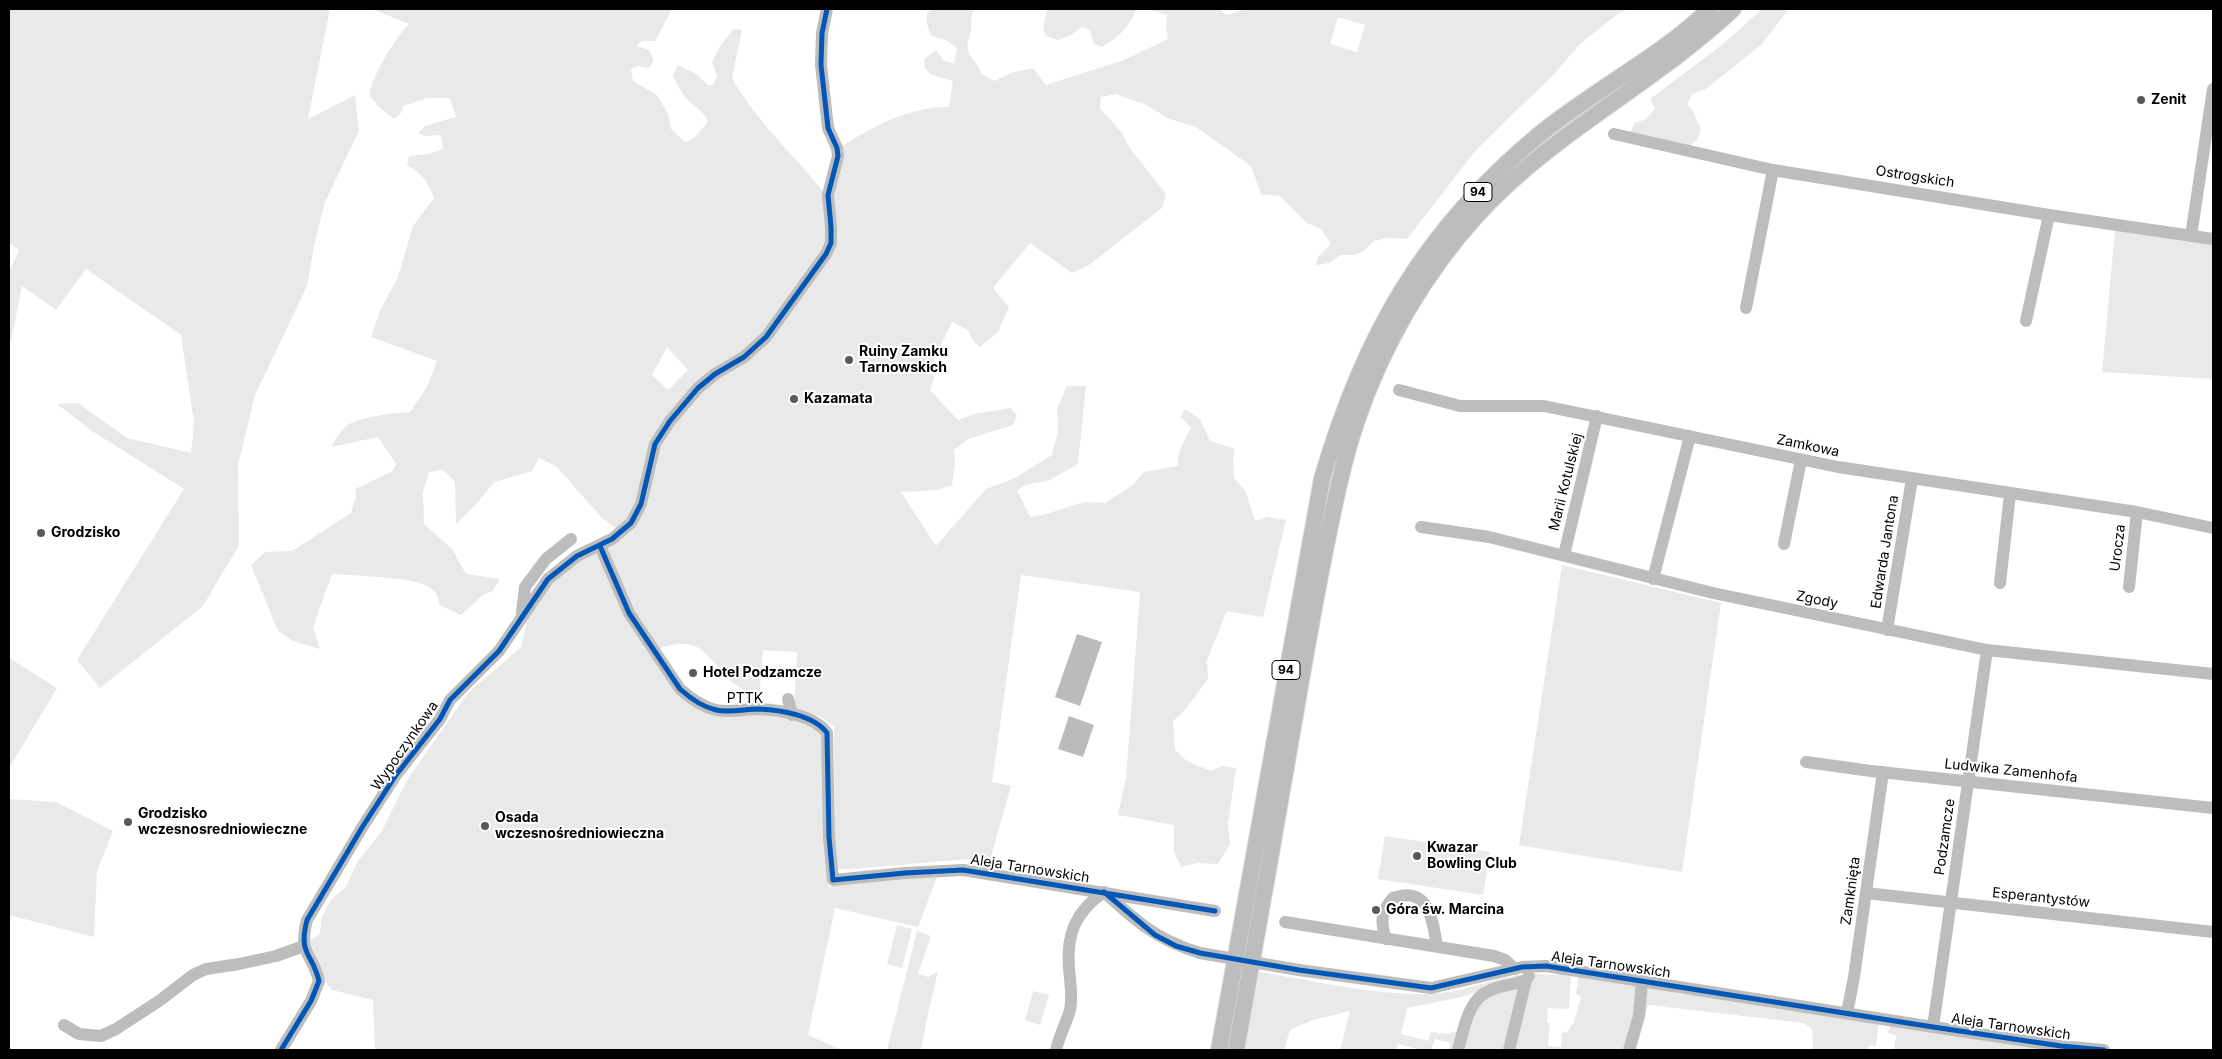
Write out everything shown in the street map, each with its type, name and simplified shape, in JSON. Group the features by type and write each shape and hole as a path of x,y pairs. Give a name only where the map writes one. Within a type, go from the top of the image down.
{"main road":[{"name":"94","path":"1219,1050 1322,479 1336,431 1354,383 1373,341 1394,303 1429,249 1462,208 1501,169 1542,133 1670,43 1710,9"},
{"name":"94","path":"1236,1050 1316,593 1338,484 1356,423 1389,346 1408,311 1443,256 1478,215 1505,188 1545,152 1671,62 1733,9"}],"street":[{"name":"Wypoczynkowa","path":"304,946 303,936 308,920 367,818 396,775 440,719 450,700 499,651 548,579 577,556 600,546 623,531 641,504 655,444 670,421 698,388 716,374 744,357 766,337 819,266 831,244 828,195 838,156 837,148 828,128 821,65 822,33 827,9"},
{"path":"2191,236 2213,89"},
{"name":"Ostrogskich","path":"1614,134 1773,170 2050,215 2213,239"},
{"path":"1746,308 1773,170"},
{"path":"2026,322 2050,215"},
{"name":"Zamkowa","path":"1399,390 1460,406 1544,406 1801,460 1912,479 2137,512 2213,528"},
{"name":"Marii Kotulskiej","path":"1564,555 1597,416"},
{"path":"1653,579 1690,436"},
{"path":"1784,544 1801,460"},
{"name":"Edwarda Jantona","path":"1887,630 1912,479"},
{"path":"2000,583 2010,494"},
{"name":"Urocza","path":"2129,587 2137,512"},
{"name":"Zgody","path":"1421,527 1489,537 1564,555 1575,560 1771,606 1987,650 2213,674"},
{"path":"522,616 525,587 546,560 571,539"},
{"name":"PTTK","path":"600,546 629,613 689,698 718,710 759,709 803,717 820,726 827,733 829,739 829,837 833,880"},
{"name":"Podzamcze","path":"1933,1027 1987,650"},
{"path":"788,699 792,715"},
{"name":"Ludwika Zamenhofa","path":"1806,762 1968,782 2213,808"},
{"name":"Zamknięta","path":"1847,1013 1854,977 1883,772"},
{"name":"Aleja Tarnowskich","path":"833,880 963,870 1215,911"},
{"path":"1056,1050 1060,1034 1070,1010 1069,940 1076,921 1086,906 1104,892"},
{"name":"Aleja Tarnowskich","path":"1104,892 1155,935 1176,946 1200,953 1299,970 1431,988 1515,969 1546,966 2060,1048 2104,1050"},
{"name":"Esperantystów","path":"1866,893 2213,932"},
{"path":"1386,938 1382,925 1384,910 1393,898 1406,895 1426,904 1433,921 1437,947"},
{"path":"1285,922 1494,956 1505,960 1515,969"},
{"path":"64,1025 79,1034 101,1036 116,1029 159,1001 193,975 206,969 276,956 304,946 319,981 311,1001 281,1050"},
{"path":"1509,1050 1526,980 1532,967"},
{"path":"1458,1050 1470,1011 1476,1000 1489,990 1526,980"},
{"path":"1629,1050 1639,1016 1642,980"}],"shaded area":[{"path":"9,9 330,9 308,119 355,95 359,131 325,202 314,246 307,286 255,395 238,465 239,545 203,606 100,688 77,660 184,489 92,431 57,404 78,403 127,438 191,453 194,422 181,335 86,269 56,310 22,286 11,341 9,335 9,273 19,250 9,243"},
{"path":"372,9 672,9 655,41 641,41 637,46 649,50 654,61 649,68 638,66 631,69 633,81 657,95 668,114 671,129 685,142 694,138 708,122 702,113 688,100 678,85 673,75 678,65 696,74 708,85 713,85 717,76 712,62 719,48 733,29 742,30 732,78 765,125 828,198 842,146 880,124 906,114 919,110 949,107 953,81 930,74 925,68 924,59 936,50 944,61 954,63 957,48 946,40 931,36 927,24 927,13 932,9 974,9 967,48 969,54 979,67 981,74 995,81 1011,73 1033,68 1046,85 1124,60 1168,39 1167,15 1148,9 1220,9 1226,15 1247,9 1629,9 1619,13 1580,44 1553,75 1476,150 1407,239 1387,238 1374,241 1365,250 1355,255 1341,255 1329,263 1316,265 1318,257 1331,244 1321,229 1307,223 1280,196 1261,194 1251,166 1196,127 1170,119 1144,104 1116,94 1101,97 1100,108 1121,132 1129,147 1166,194 1162,208 1089,265 1072,273 1030,243 993,288 1009,307 998,332 980,347 973,341 968,330 952,322 932,364 934,379 930,390 958,420 974,414 1011,408 1017,416 1013,425 968,439 954,450 955,464 952,485 938,490 901,492 936,546 986,489 1013,479 1052,455 1058,431 1057,409 1067,386 1086,386 1078,464 1048,481 1028,484 1017,490 1030,517 1084,502 1105,503 1133,485 1144,472 1178,466 1180,451 1191,428 1181,417 1185,409 1200,419 1210,441 1235,449 1233,460 1234,478 1246,492 1255,521 1267,517 1286,520 1263,617 1227,611 1207,660 1208,679 1184,711 1173,721 1175,750 1187,761 1211,771 1222,766 1236,768 1228,824 1230,844 1218,864 1196,863 1181,867 1174,852 1174,825 1118,815 1126,778 1140,592 1021,575 992,782 1011,786 989,864 970,859 835,869 834,726 819,716 794,709 797,652 763,650 759,699 738,687 707,655 692,645 670,645 654,650 600,546 617,529 602,518 556,466 539,458 532,471 494,482 478,502 456,524 455,482 443,470 429,472 423,492 424,524 452,549 466,574 500,579 493,591 483,595 461,615 439,605 438,598 431,588 423,584 398,579 332,574 313,627 320,649 293,641 278,631 251,565 265,552 292,551 351,513 356,496 355,489 393,471 396,464 378,437 331,447 338,435 353,422 377,416 410,412 427,387 437,361 371,337 380,311 398,277 413,226 434,198 424,178 407,165 409,156 429,154 443,149 441,135 425,136 419,133 425,126 456,117 450,98 427,98 403,106 401,113 394,119 378,106 370,96 378,70 409,24","holes":["1338,17 1365,25 1357,52 1330,44","667,347 688,370 668,390 652,375"]},
{"path":"1047,9 1137,9 1123,31 1102,47 1093,43 1090,30 1082,27 1069,36 1057,40 1045,35 1043,29"},
{"path":"1762,9 1789,9 1761,45 1706,89 1692,94 1687,104 1693,111 1701,130 1697,140 1685,149 1628,136 1635,123 1646,119 1655,109 1650,99 1723,44"},
{"path":"2115,230 2213,243 2213,379 2102,372"},
{"path":"597,553 659,660 710,711 800,720 820,733 825,756 824,821 828,887 858,882 937,877 918,927 835,908 808,1035 842,1050 375,1050 373,1000 332,990 317,971 307,942 320,934 321,919 330,901 346,887 357,862 382,831 407,780 468,693 521,647 529,612 541,594 567,567"},
{"path":"1562,565 1721,603 1682,872 1519,845"},
{"path":"1077,634 1102,642 1080,706 1055,697"},
{"path":"9,658 57,688 9,768"},
{"path":"1069,716 1094,725 1083,757 1058,749"},
{"path":"9,799 56,802 113,831 97,871 94,937 9,915"},
{"path":"1385,836 1490,852 1483,895 1378,879"},
{"path":"897,925 912,929 902,968 887,964"},
{"path":"917,931 931,936 918,974 928,977 938,971 921,1050 887,1050"},
{"path":"1259,972 1350,988 1419,994 1452,991 1526,974 1462,997 1407,1008 1401,1034 1428,1041 1431,1032 1449,1034 1459,1030 1454,1050 1449,1050 1451,1043 1435,1039 1431,1050 1421,1050 1398,1044 1396,1050 1340,1050 1350,1011 1313,1020 1290,1030 1284,1050 1243,1050"},
{"path":"1559,972 1571,974 1569,1009 1548,1008 1547,1023 1550,1023 1548,1046 1561,1047 1562,1033 1567,1032 1574,1022 1581,996 1576,994 1579,975 1636,985 1638,991 1626,1050 1512,1050 1533,974 1557,975"},
{"path":"1518,987 1507,1050 1461,1050 1471,1016 1484,996"},
{"path":"1647,987 1666,989 1683,995 1693,993 1879,1024 1876,1046 1869,1046 1868,1050 1813,1050 1812,1029 1804,1023 1649,1005 1636,1050 1632,1050"},
{"path":"1033,991 1049,995 1040,1025 1025,1020"},
{"path":"1890,1026 2050,1050 1894,1050 1896,1035 1888,1033"}],"cycle path":[{"path":"281,1050 311,1001 319,981 305,947 304,940 307,920 396,775 440,719 450,700 499,651 548,579 577,556 612,539 631,523 641,504 655,444 670,421 698,388 715,374 744,357 766,337 826,254 831,243 828,195 838,156 837,148 828,128 821,65 822,33 827,9"},
{"path":"600,546 629,613 680,689 692,699 711,709 721,711 759,709 796,715 814,722 827,733 829,837 833,880 963,870 1215,911"},
{"path":"1104,892 1155,935 1176,946 1200,953 1299,970 1431,988 1522,967 1546,966 1933,1027 2061,1046 2104,1050"}],"place":[{"name":"Zenit","path":"2141,100"},
{"name":"Ruiny Zamku Tarnowskich","path":"849,360"},
{"name":"Kazamata","path":"794,399"},
{"name":"Grodzisko","path":"41,533"},
{"name":"Hotel Podzamcze","path":"693,673"},
{"name":"Grodzisko wczesnosredniowieczne","path":"128,822"},
{"name":"Osada wczesnośredniowieczna","path":"485,826"},
{"name":"Kwazar Bowling Club","path":"1417,856"},
{"name":"Góra św. Marcina","path":"1376,910"}]}
